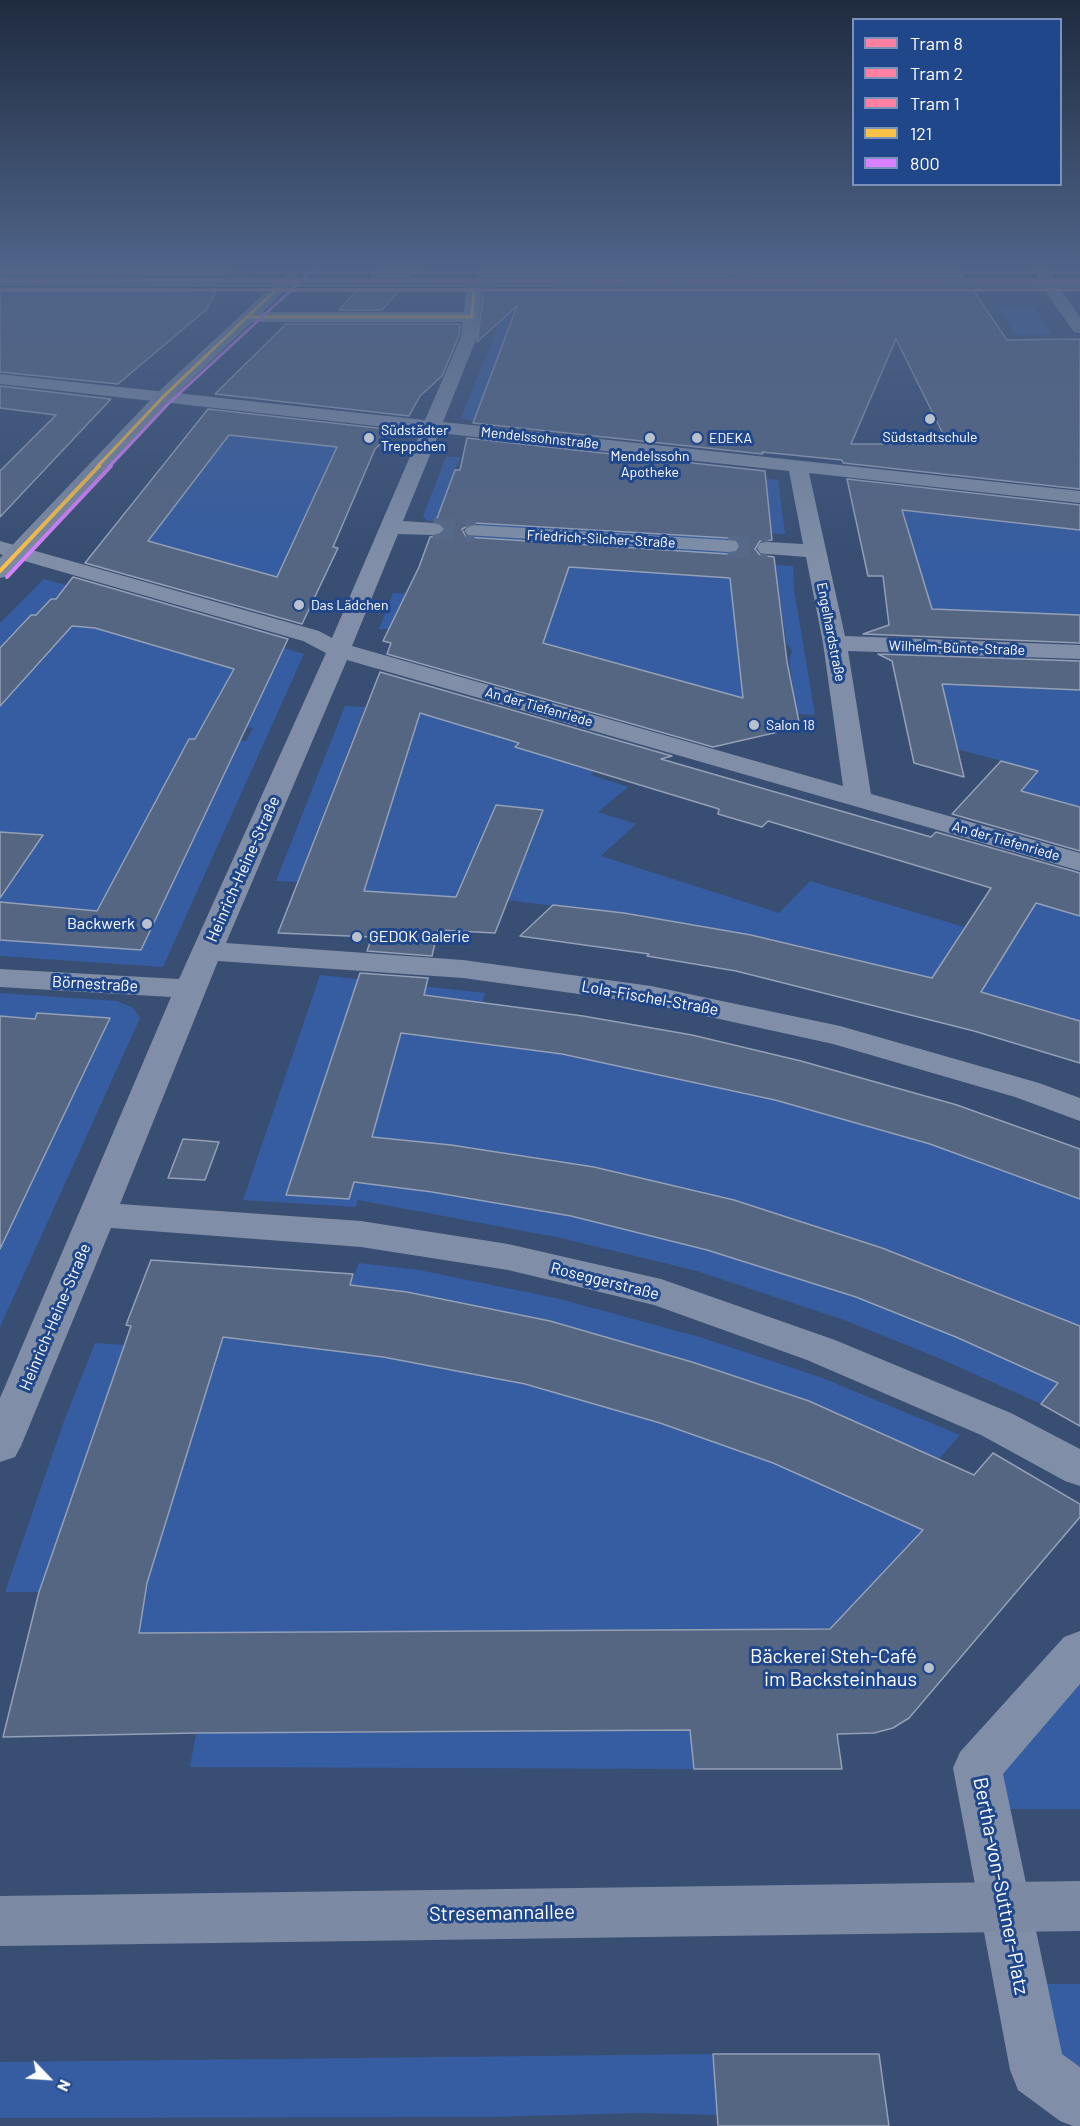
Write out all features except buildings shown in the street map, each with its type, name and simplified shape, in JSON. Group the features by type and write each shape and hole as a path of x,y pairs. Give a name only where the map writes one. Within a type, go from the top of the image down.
{"main road":[{"path":"0,571 9,550 202,360"},
{"name":"Stresemannallee","path":"0,1921 1004,1905 1080,1906"}],"street":[{"name":"Heinrich-Heine-Straße","path":"0,1446 98,1215 190,989 339,650 459,360"},
{"name":"Mendelssohnstraße","path":"0,379 1080,497"},
{"name":"Engelhardstraße","path":"798,467 835,643 858,798"},
{"path":"390,527 433,529"},
{"name":"Friedrich-Silcher-Straße","path":"475,531 728,546"},
{"path":"768,549 814,551"},
{"name":"An der Tiefenriede","path":"9,550 311,636 339,650 1080,862"},
{"name":"Wilhelm-Bünte-Straße","path":"835,643 1080,652"},
{"name":"Lola-Fischel-Straße","path":"207,951 463,969 651,995 840,1036 1027,1090 1080,1110"},
{"name":"Börnestraße","path":"0,978 190,989"},
{"name":"Roseggerstraße","path":"98,1215 361,1234 508,1257 661,1293 840,1358 996,1424 1080,1469"},
{"name":"Bertha-von-Suttner-Platz","path":"1080,1651 977,1768 1038,2070 1080,2101"}],"shaded area":[{"path":"485,360 497,360 474,421 461,418"},
{"path":"220,434 337,447 278,573 278,584 253,570 148,541 217,450"},
{"path":"446,457 460,457 435,522 426,520 423,516"},
{"path":"766,479 778,480 785,534 772,533"},
{"path":"891,508 1080,530 1080,615 932,609 921,571 910,571"},
{"path":"482,512 725,520 745,711 653,673 535,640 471,545"},
{"path":"776,565 793,566 794,590 815,715 797,714 789,660 792,651 786,642"},
{"path":"44,579 304,654 163,967 0,956 0,940 141,950 239,741 246,741 253,728 246,727 274,666 115,605 51,599 36,615 31,615 0,652 0,623"},
{"path":"393,593 408,594 389,629 379,629"},
{"path":"72,626 95,628 234,669 98,911 0,902 0,706"},
{"path":"940,684 1080,690 1080,807 1015,789 1020,782 1028,784 1038,771 957,749"},
{"path":"345,706 365,707 297,882 276,881"},
{"path":"420,713 519,743 515,747 594,771 591,775 628,787 598,812 636,824 601,856 779,913 810,881 964,927 946,957 994,971 1019,930 1013,891 1080,916 1080,1021 831,953 751,935 660,919 506,900 407,894 361,901"},
{"path":"320,975 485,993 483,1002 413,993 308,1133 287,1195 349,1199 354,1182 432,1192 571,1216 707,1250 856,1297 956,1337 1058,1383 1041,1404 941,1359 844,1320 697,1271 561,1238 358,1200 356,1207 243,1200"},
{"path":"0,993 117,1001 133,1008 140,1018 0,1327 0,1248 110,1018 38,1013 35,1018 0,1016"},
{"path":"401,1033 562,1054 775,1100 930,1144 1080,1199 1080,1326 882,1248 734,1200 594,1167 452,1145 372,1137"},
{"path":"359,1263 419,1270 560,1299 703,1338 820,1377 960,1435 939,1459 808,1401 692,1362 550,1321 407,1292 350,1285"},
{"path":"224,1332 383,1357 525,1384 660,1423 773,1463 923,1530 830,1629 139,1633 147,1583"},
{"path":"95,1343 124,1345 39,1592 5,1592 64,1421"},
{"path":"1080,1649 1080,1809 987,1809 977,1768"},
{"path":"691,1730 694,1769 190,1767 196,1733"},
{"path":"1020,1984 1080,1984 1080,2106"},
{"path":"713,2054 718,2115 641,2113 484,2117 0,2118 0,2062"}],"tunnel":[{"path":"433,529 475,531"},
{"path":"728,546 768,548"}],"transit line":[{"name":"121","path":"0,571 163,397 202,360"},
{"name":"800","path":"7,577 169,403 214,360"}],"place":[{"name":"Südstadtschule","path":"930,419"},
{"name":"Südstädter Treppchen","path":"369,438"},
{"name":"Mendelssohn Apotheke","path":"650,438"},
{"name":"EDEKA","path":"697,438"},
{"name":"Das Lädchen","path":"299,605"},
{"name":"Salon 18","path":"754,725"},
{"name":"Backwerk","path":"147,924"},
{"name":"GEDOK Galerie","path":"357,937"},
{"name":"Bäckerei Steh-Café im Backsteinhaus","path":"929,1668"}]}
